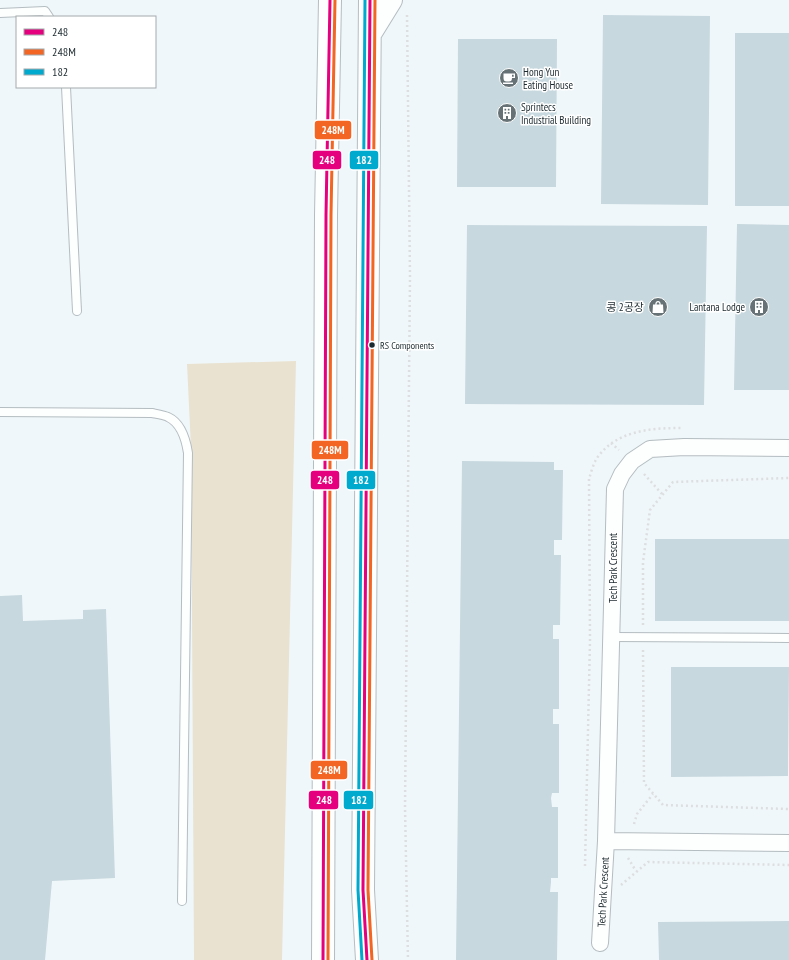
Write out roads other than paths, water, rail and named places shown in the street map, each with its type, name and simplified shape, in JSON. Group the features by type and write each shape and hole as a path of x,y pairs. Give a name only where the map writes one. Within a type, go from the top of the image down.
{"main road":[{"path":"323,960 326,215 330,0"},
{"path":"367,960 363,890 370,0"},
{"path":"370,34 399,7"}],"street":[{"name":"Tech Park Crescent","path":"600,943 606,841 612,637 613,514 615,489 622,474 632,461 650,449 677,447 789,448"},
{"name":"Tech Park Crescent","path":"606,841 789,842"}],"lane":[{"path":"0,13 45,11 48,16"},
{"path":"66,88 77,311"},
{"path":"0,412 152,413 168,417 179,428 186,440 188,453 182,901"},
{"path":"612,637 789,638"}],"place":[{"name":"Hong Yun Eating House","path":"509,78"},
{"name":"Sprintecs Industrial Building","path":"507,113"},
{"name":"콩 2공장","path":"658,307"},
{"name":"Lantana Lodge","path":"759,307"},
{"name":"RS Components","path":"372,345"}]}
